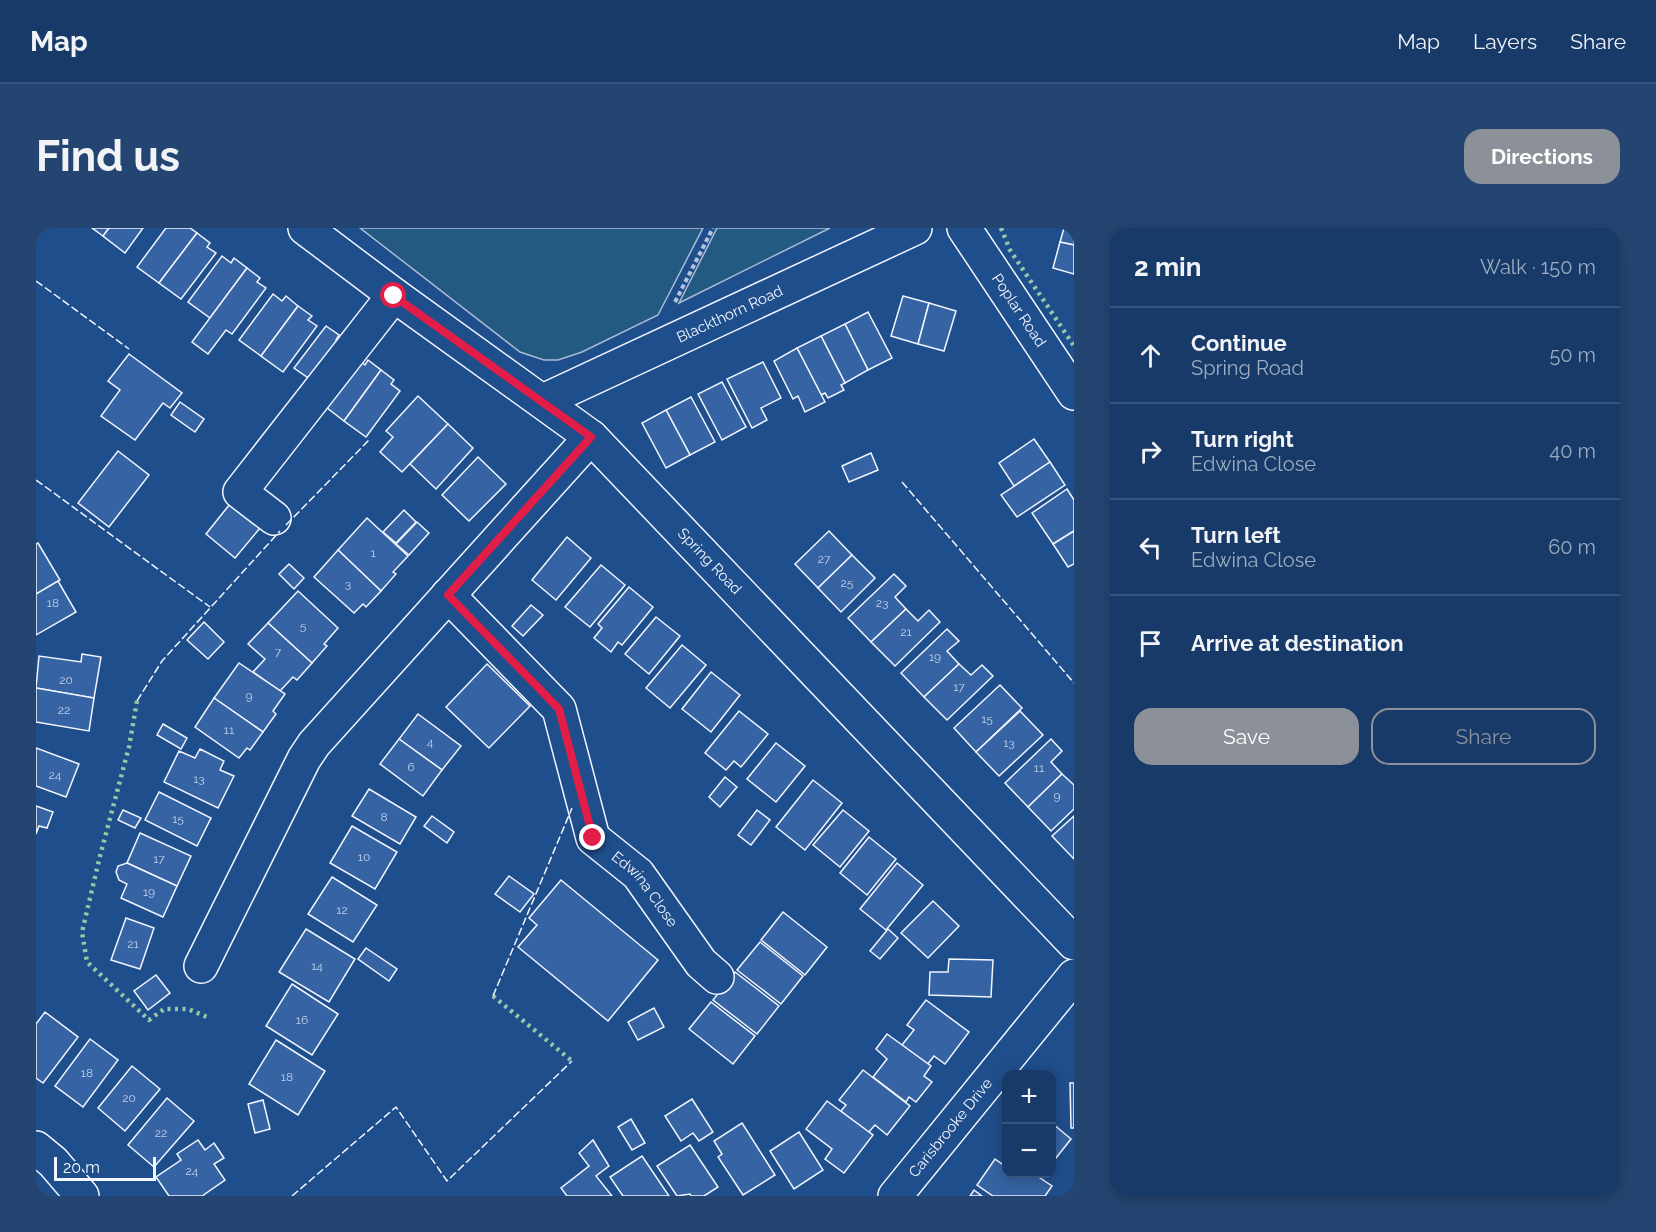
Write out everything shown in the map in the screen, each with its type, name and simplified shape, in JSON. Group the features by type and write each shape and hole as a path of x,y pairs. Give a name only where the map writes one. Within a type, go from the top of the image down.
{"street":[{"name":"Spring Road","path":"305,228 394,296 591,437 1074,943"},
{"name":"Blackthorn Road","path":"543,401 915,228"},
{"name":"Poplar Road","path":"964,228 1074,393"},
{"path":"274,518 240,492 394,296"},
{"path":"201,966 304,759 314,744 591,437"},
{"name":"Edwina Close","path":"448,595 559,709 593,838 638,874 701,963 717,977"},
{"name":"Carisbrooke Drive","path":"895,1196 1074,976"},
{"path":"36,1148 53,1162 82,1196"}],"path":[{"path":"650,352 712,228"}],"shaded area":[{"path":"360,228 703,228 658,315 582,352 558,360 544,360 520,352"},
{"path":"717,228 830,228 679,303"}],"building":[{"path":"92,228 109,228 103,236"},
{"path":"109,228 143,228 125,253 103,236"},
{"path":"166,228 190,228 197,233 159,283 137,267"},
{"path":"1064,228 1074,228 1074,245 1060,242"},
{"path":"197,233 210,243 207,247 216,253 181,299 159,283"},
{"path":"1060,242 1074,245 1074,274 1053,268"},
{"path":"222,256 231,263 234,258 247,268 210,318 188,302"},
{"path":"247,268 260,278 257,282 266,288 232,334 226,330 208,354 192,342"},
{"path":"273,294 282,301 286,296 298,306 261,356 239,340"},
{"path":"903,296 929,303 918,344 891,336"},
{"path":"929,303 956,311 944,351 918,344"},
{"path":"298,306 312,316 308,320 317,326 283,372 261,356"},
{"path":"868,312 892,358 868,370 845,324"},
{"path":"845,324 868,370 845,383 821,336"},
{"path":"326,326 339,335 336,340 345,346 317,384 294,368"},
{"path":"821,336 845,383 841,385 844,390 828,398 825,393 821,395 797,348"},
{"path":"797,348 825,402 805,412 798,396 793,399 774,361"},
{"path":"129,354 182,393 170,408 163,403 135,440 101,416 120,390 108,381"},
{"path":"356,358 365,365 368,360 381,370 344,421 322,404"},
{"path":"763,362 781,398 761,408 767,420 752,428 727,379"},
{"path":"381,370 394,380 391,384 400,391 366,437 344,421"},
{"path":"722,382 746,427 722,440 698,394"},
{"path":"418,396 448,424 402,472 380,452 393,437 386,431"},
{"path":"691,397 715,442 690,455 666,410"},
{"path":"180,402 204,419 195,432 171,415"},
{"path":"666,410 690,455 666,468 642,423"},
{"path":"448,424 473,448 436,489 410,464"},
{"path":"1034,439 1050,462 1014,486 999,463"},
{"path":"118,451 149,475 109,527 78,503"},
{"path":"871,453 878,470 849,482 842,466"},
{"path":"478,457 506,484 469,521 442,495"},
{"path":"1050,462 1065,485 1017,517 1001,495"},
{"path":"1067,489 1074,500 1074,531 1053,544 1032,513"},
{"path":"230,504 260,528 235,558 206,534"},
{"path":"404,510 416,522 396,543 383,532"},
{"path":"367,518 408,556 393,572 396,574 381,591 338,550"},
{"path":"417,522 429,533 409,555 396,544"},
{"path":"829,531 852,555 818,588 795,564"},
{"path":"1074,531 1074,564 1068,567 1053,544"},
{"path":"567,537 591,558 556,600 532,580"},
{"path":"38,543 60,580 36,594 36,544"},
{"path":"338,550 381,591 366,607 363,604 354,613 314,577"},
{"path":"852,555 875,578 841,612 818,588"},
{"path":"289,564 304,578 294,589 279,574"},
{"path":"601,565 625,585 590,627 565,607"},
{"path":"894,574 906,586 895,597 906,609 871,642 848,618"},
{"path":"58,581 76,612 36,635 36,594"},
{"path":"629,587 653,607 622,645 618,642 611,652 594,638 602,628 598,624"},
{"path":"298,591 338,628 324,644 327,646 312,663 268,623"},
{"path":"531,605 543,615 523,636 512,626"},
{"path":"906,609 918,621 929,610 940,622 895,666 871,642"},
{"path":"656,617 680,636 649,674 625,654"},
{"path":"204,622 224,642 208,659 187,640"},
{"path":"268,623 312,663 297,680 293,677 280,691 253,672 265,659 248,644"},
{"path":"947,629 959,641 947,651 959,664 924,697 901,673"},
{"path":"682,645 706,665 670,708 646,688"},
{"path":"82,654 101,657 94,698 36,688 39,656 81,662"},
{"path":"239,663 285,694 273,711 276,714 263,732 214,698"},
{"path":"487,664 530,706 489,748 446,707"},
{"path":"959,664 971,675 982,665 993,676 947,720 924,697"},
{"path":"711,672 740,695 711,732 682,709"},
{"path":"1000,685 1022,708 976,752 954,728"},
{"path":"36,688 94,698 89,731 36,722"},
{"path":"214,698 263,732 250,750 247,748 239,758 195,727"},
{"path":"739,711 768,734 741,767 734,761 726,770 705,753"},
{"path":"1020,711 1043,735 999,776 976,752"},
{"path":"418,714 461,746 442,770 399,739"},
{"path":"163,724 187,738 181,749 157,735"},
{"path":"399,739 442,770 423,796 380,764"},
{"path":"1051,739 1062,751 1051,762 1062,774 1028,807 1005,783"},
{"path":"776,743 805,766 776,802 747,779"},
{"path":"36,748 79,764 66,797 36,786"},
{"path":"200,749 224,761 220,770 234,776 218,808 164,782 179,751 195,758"},
{"path":"1062,774 1074,785 1074,809 1051,831 1028,807"},
{"path":"725,777 737,787 720,807 709,797"},
{"path":"813,780 842,803 805,850 776,827"},
{"path":"369,789 416,817 400,844 352,816"},
{"path":"159,792 211,818 197,846 145,820"},
{"path":"36,806 53,812 47,828 39,826 36,834"},
{"path":"123,810 141,818 135,828 118,820"},
{"path":"757,810 770,820 751,845 738,835"},
{"path":"843,810 869,831 840,867 813,845"},
{"path":"432,816 454,832 447,843 424,826"},
{"path":"1074,816 1074,859 1052,836"},
{"path":"352,826 397,852 375,889 330,863"},
{"path":"140,833 191,856 177,886 127,863"},
{"path":"869,837 896,859 867,895 840,873"},
{"path":"127,863 177,886 163,917 121,898 127,884 119,880 116,872 118,866"},
{"path":"897,863 923,885 886,930 860,909"},
{"path":"509,876 534,894 520,912 495,894"},
{"path":"332,877 377,905 353,942 308,914"},
{"path":"561,880 658,960 608,1021 518,947 537,925 529,918"},
{"path":"933,901 959,926 928,958 901,933"},
{"path":"783,912 827,947 805,975 761,940"},
{"path":"126,918 154,928 140,969 111,960"},
{"path":"306,929 355,959 329,1002 279,972"},
{"path":"888,929 898,938 880,959 870,951"},
{"path":"760,942 803,976 781,1004 737,970"},
{"path":"366,948 397,969 389,981 358,959"},
{"path":"949,959 993,960 991,997 929,995 930,972 948,972"},
{"path":"735,972 779,1006 757,1034 713,1000"},
{"path":"156,975 170,993 148,1010 134,991"},
{"path":"292,984 338,1014 312,1055 266,1026"},
{"path":"926,1000 969,1032 945,1064 934,1056 927,1065 902,1045 914,1030 907,1025"},
{"path":"711,1002 755,1036 733,1064 689,1029"},
{"path":"654,1008 664,1027 638,1040 628,1022"},
{"path":"45,1012 78,1037 43,1083 36,1078 36,1024"},
{"path":"887,1034 931,1066 924,1076 932,1082 916,1102 909,1097 906,1102 873,1077 887,1059 876,1049"},
{"path":"90,1039 118,1060 83,1107 55,1086"},
{"path":"276,1040 325,1071 298,1115 249,1084"},
{"path":"132,1066 160,1089 125,1131 98,1108"},
{"path":"863,1070 910,1106 887,1135 875,1125 868,1133 841,1111 846,1105 839,1100"},
{"path":"1070,1083 1074,1083 1074,1128 1071,1128"},
{"path":"167,1098 194,1121 154,1167 128,1145"},
{"path":"692,1099 713,1132 699,1141 693,1133 681,1141 665,1116"},
{"path":"263,1100 270,1129 255,1133 248,1104"},
{"path":"827,1101 873,1135 844,1173 825,1159 832,1149 806,1129"},
{"path":"631,1119 645,1143 632,1150 618,1127"},
{"path":"742,1123 775,1175 743,1195 718,1157 722,1154 714,1141"},
{"path":"1056,1126 1071,1139 1056,1158"},
{"path":"799,1132 823,1170 794,1189 770,1151"},
{"path":"198,1140 205,1150 214,1143 224,1158 214,1164 225,1180 202,1196 169,1196 156,1177 181,1160 177,1154"},
{"path":"593,1140 609,1166 596,1176 612,1196 567,1196 561,1188 589,1166 579,1153"},
{"path":"690,1145 718,1187 704,1196 691,1196 690,1194 677,1196 657,1166"},
{"path":"642,1156 669,1196 623,1196 610,1177"},
{"path":"995,1159 1002,1164 1002,1178 1040,1178 1052,1186 1045,1196 993,1196 977,1185"},
{"path":"974,1190 982,1196 970,1196"}],"hedge":[{"path":"1001,228 1010,250 1074,346"},
{"path":"137,701 129,747 82,932 87,962 149,1020 164,1009 188,1009 207,1017"},
{"path":"493,996 572,1061"}],"fence":[{"path":"36,281 129,349"},
{"path":"286,525 370,439"},
{"path":"36,480 210,607"},
{"path":"902,482 1074,683"},
{"path":"137,701 162,661 280,531"},
{"path":"493,996 572,808"},
{"path":"292,1196 396,1107 447,1181 572,1061"}],"route":[{"path":"394,296 591,437 448,595 559,709 593,838"}]}
